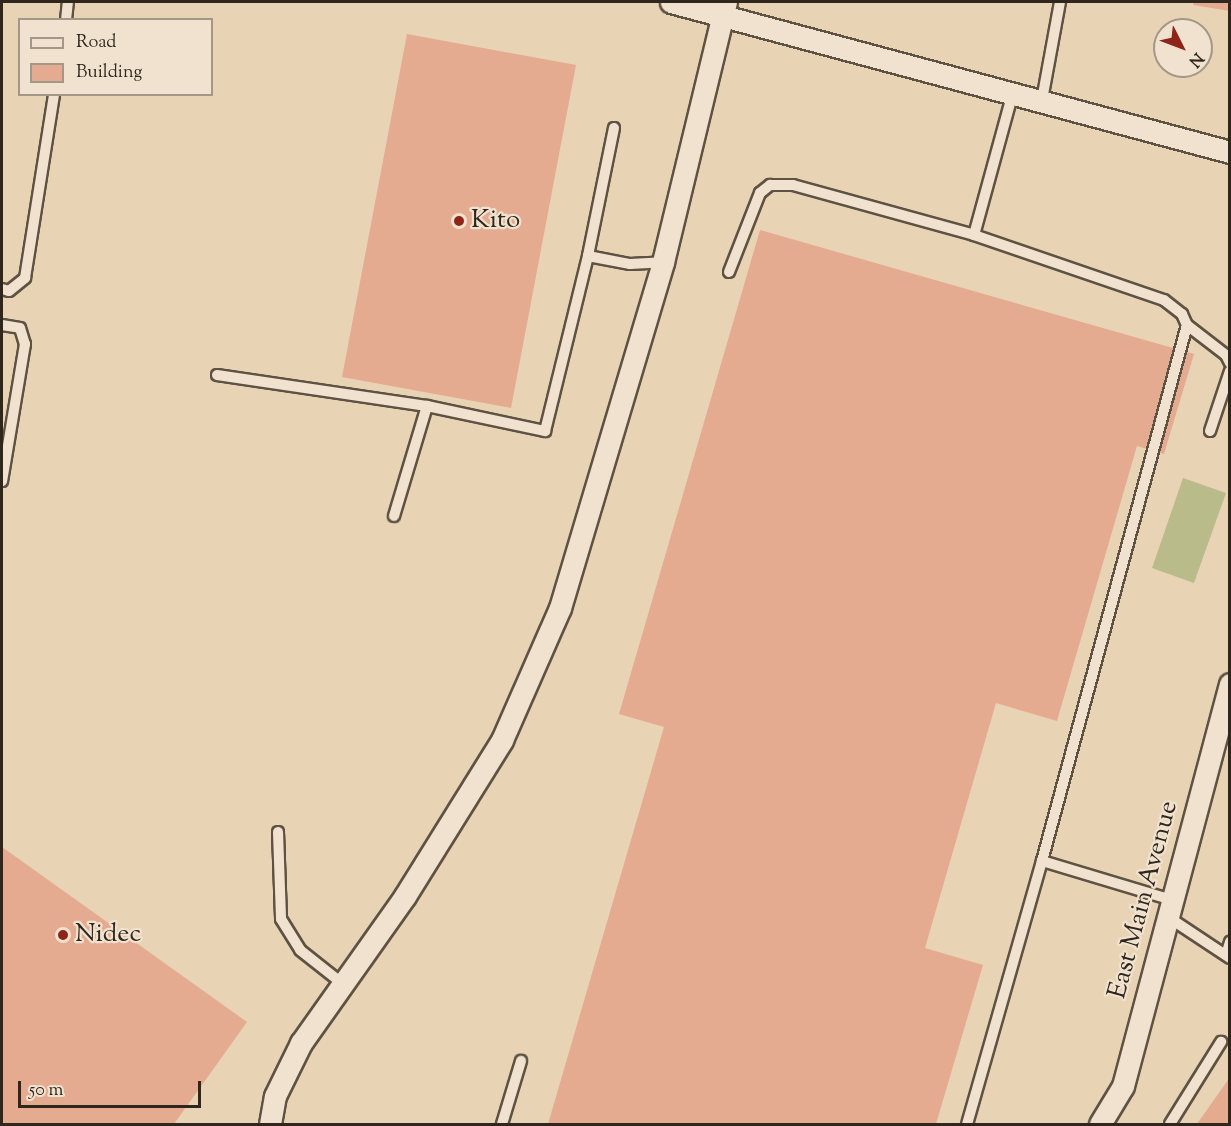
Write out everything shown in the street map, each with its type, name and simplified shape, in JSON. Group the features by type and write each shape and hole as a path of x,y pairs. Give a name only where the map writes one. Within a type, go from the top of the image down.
{"street":[{"path":"671,2 725,7 1013,92 1230,152"},
{"path":"270,1125 275,1096 302,1043 405,896 502,740 560,608 663,262 725,7"},
{"name":"East Main Avenue","path":"1100,1125 1123,1086 1230,684"}],"lane":[{"path":"66,18 68,2"},
{"path":"1042,100 1060,2"},
{"path":"974,235 1013,92"},
{"path":"2,289 9,291 25,278 54,96"},
{"path":"217,375 427,406 544,431 588,256 614,128"},
{"path":"729,272 750,211 760,193 770,185 793,185 974,235 1164,300 1182,314 1187,325 1226,355 1230,363"},
{"path":"588,256 630,264 663,262"},
{"path":"2,325 20,328 25,344 2,481"},
{"path":"967,1125 1042,861 1187,325"},
{"path":"1210,430 1230,371"},
{"path":"394,516 427,406"},
{"path":"278,832 281,919 300,950 343,984"},
{"path":"1042,861 1170,909 1228,956"},
{"path":"1228,956 1230,942"},
{"path":"1170,1125 1221,1042"},
{"path":"502,1125 521,1061"}],"green space":[{"path":"1183,478 1226,493 1194,583 1152,568"}],"building":[{"path":"1194,2 1230,2 1230,11 1193,5"},
{"name":"Kito","path":"407,34 576,65 511,408 342,377"},
{"path":"760,230 1194,354 1164,454 1137,446 1057,721 996,703 925,948 983,965 936,1124 548,1124 664,727 619,714"},
{"name":"Nidec","path":"2,847 247,1022 174,1124 2,1124"},
{"path":"1230,1077 1230,1124 1197,1124"}],"place":[{"name":"Kito","path":"459,221"},
{"name":"Nidec","path":"63,935"}]}
